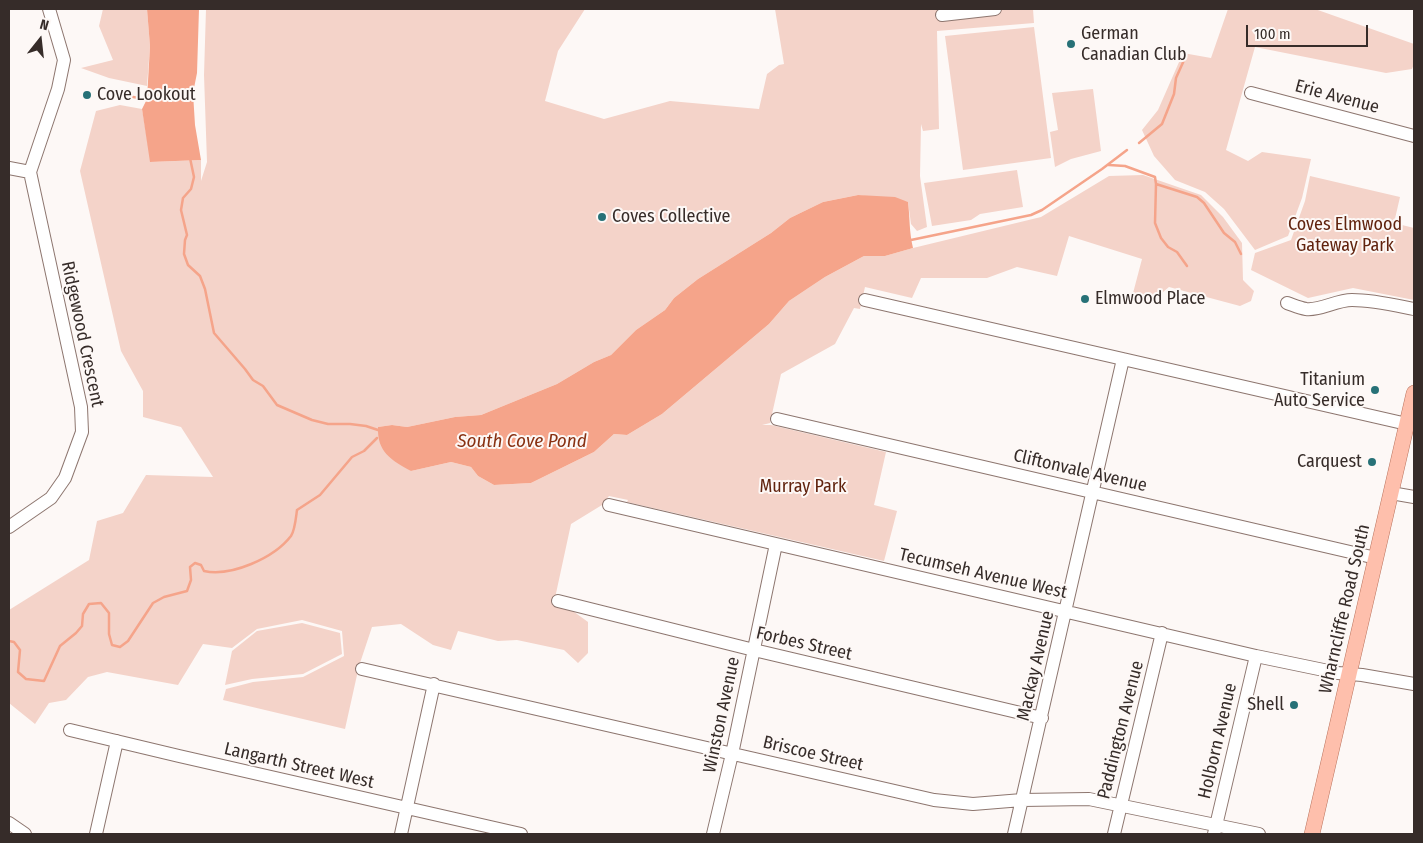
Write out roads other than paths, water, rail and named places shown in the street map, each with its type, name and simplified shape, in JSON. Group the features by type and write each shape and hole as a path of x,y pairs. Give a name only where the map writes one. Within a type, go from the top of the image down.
{"main road":[{"name":"Wharncliffe Road South","path":"1312,834 1414,393"}],"street":[{"path":"9,168 30,172 58,89 64,60 49,9"},
{"path":"942,15 994,9"},
{"name":"Erie Avenue","path":"1251,93 1414,136"},
{"name":"Ridgewood Crescent","path":"9,526 51,498 66,478 82,432 81,407 30,172"},
{"path":"865,300 1407,424"},
{"path":"1288,303 1305,309 1314,309 1338,301 1352,300 1371,301 1414,309"},
{"name":"Mackay Avenue","path":"1014,834 1067,611 1123,360"},
{"name":"Cliftonvale Avenue","path":"777,419 1376,558"},
{"path":"1391,493 1414,497"},
{"name":"Tecumseh Avenue West","path":"610,505 1256,656 1338,674 1362,675 1414,684"},
{"name":"Winston Avenue","path":"713,834 732,754 776,544"},
{"name":"Forbes Street","path":"558,601 754,650 1042,718"},
{"name":"Paddington Avenue","path":"1114,834 1162,634"},
{"name":"Holborn Avenue","path":"1215,829 1256,656"},
{"name":"Briscoe Street","path":"362,669 934,800 973,804 1022,800 1090,799 1215,829 1259,834"},
{"path":"401,834 434,684"},
{"name":"Langarth Street West","path":"70,730 521,834"},
{"path":"96,834 117,741"},
{"path":"9,823 25,834"}],"water":[{"path":"147,9 199,9 197,73 193,93 195,125 201,160 150,162 142,109 147,99 150,46"},
{"name":"South Cove Pond","path":"858,195 895,197 908,202 913,248 885,256 864,256 825,277 789,301 769,324 662,414 627,435 614,434 594,452 531,483 494,485 478,476 471,467 451,462 411,471 397,463 383,449 378,436 378,427 392,425 407,427 455,417 481,415 557,384 594,362 611,355 636,330 665,310 674,298 698,279 771,233 790,218 823,202"}],"waterway":[{"path":"1139,143 1162,124 1174,94 1176,78 1185,58"},
{"path":"133,97 147,99"},
{"path":"911,240 1031,215 1042,210 1127,150"},
{"path":"190,158 194,177 191,189 183,198 181,210 187,235 184,254 188,265 200,276 205,289 214,333 253,380 263,386 277,405 312,420 328,424 350,424 378,430"},
{"path":"1109,165 1125,166 1155,177 1156,184 1197,197 1204,203 1224,233 1235,242 1241,254"},
{"path":"1156,184 1155,223 1161,238 1168,247 1177,252 1187,266"},
{"path":"9,641 14,642 20,650 18,672 26,679 44,681 60,646 82,626 83,614 89,604 101,603 109,613 109,634 112,645 120,647 128,641 153,603 164,597 187,591 191,580 190,567 195,563 201,565 204,571 227,571 251,564 274,552 291,536 297,510 320,495 352,457 364,451 377,438"}],"place":[{"name":"German Canadian Club","path":"1071,44"},
{"name":"Cove Lookout","path":"87,95"},
{"name":"Coves Collective","path":"602,217"},
{"name":"Elmwood Place","path":"1085,299"},
{"name":"Titanium Auto Service","path":"1375,390"},
{"name":"Carquest","path":"1372,462"},
{"name":"Shell","path":"1294,705"}],"park label":[{"name":"Coves Elmwood Gateway Park","path":"1345,235"},
{"name":"Murray Park","path":"803,487"}]}
